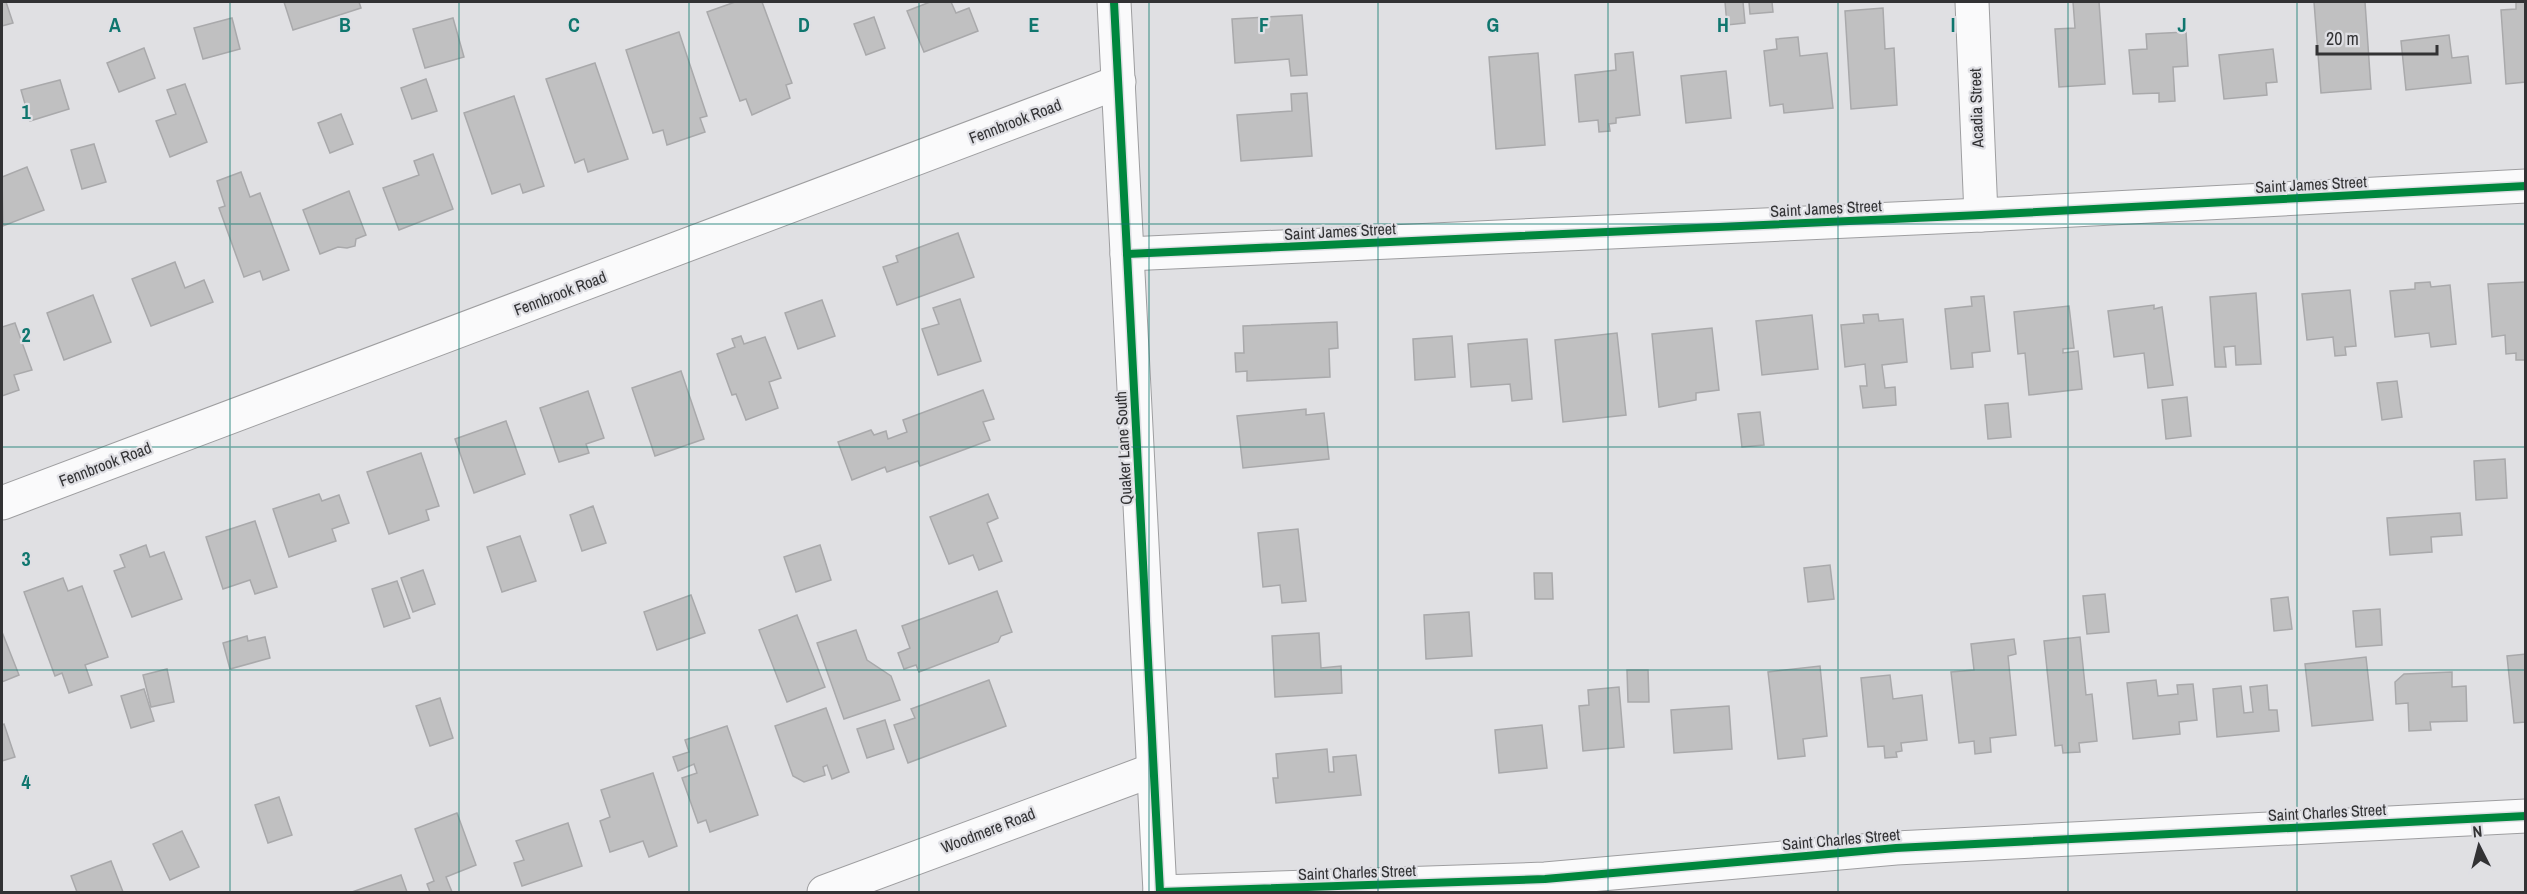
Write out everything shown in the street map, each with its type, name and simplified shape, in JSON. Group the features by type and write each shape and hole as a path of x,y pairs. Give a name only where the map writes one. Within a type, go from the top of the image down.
{"street":[{"name":"Quaker Lane South","path":"1114,2 1160,892"},
{"name":"Acadia Street","path":"1972,2 1981,215"},
{"name":"Fennbrook Road","path":"2,503 1119,82"},
{"name":"Saint James Street","path":"1127,254 1981,215 2526,186"},
{"name":"Woodmere Road","path":"824,892 1153,770"},
{"name":"Saint Charles Street","path":"1160,892 1545,879 1896,848 2526,816"}],"building":[{"path":"2,2 6,2 13,23 2,26"},
{"path":"284,2 359,2 361,8 293,30"},
{"path":"735,2 762,2 792,83 786,85 790,98 752,115 746,99 740,101 707,12"},
{"path":"930,2 951,2 956,13 969,8 978,31 924,52 907,11"},
{"path":"1725,2 1743,2 1745,23 1727,25"},
{"path":"1749,2 1772,2 1773,12 1750,14"},
{"path":"2073,2 2099,2 2105,84 2059,87 2055,29 2075,28"},
{"path":"2314,2 2365,2 2371,89 2321,93"},
{"path":"2516,2 2526,2 2526,82 2506,84 2501,10 2516,9"},
{"path":"1883,8 1885,49 1894,48 1897,105 1851,109 1845,11"},
{"path":"1302,15 1307,75 1291,76 1289,59 1235,63 1232,19"},
{"path":"874,17 885,48 866,55 854,24"},
{"path":"232,18 240,49 203,59 194,28"},
{"path":"453,18 464,57 425,68 413,29"},
{"path":"679,32 707,116 700,118 705,132 667,145 663,130 653,133 626,50"},
{"path":"2186,32 2188,66 2173,67 2175,101 2159,102 2159,93 2133,94 2129,50 2147,49 2146,34"},
{"path":"2449,35 2452,58 2468,56 2471,83 2406,90 2401,41"},
{"path":"1798,37 1800,56 1827,53 1833,108 1784,113 1783,104 1770,106 1764,51 1777,49 1776,39"},
{"path":"144,48 155,78 119,92 107,63"},
{"path":"2273,49 2277,82 2266,83 2267,95 2224,99 2219,55"},
{"path":"1633,52 1640,115 1616,118 1616,123 1609,124 1610,131 1599,132 1598,120 1579,122 1575,75 1616,70 1615,54"},
{"path":"1538,53 1545,145 1496,149 1489,57"},
{"path":"595,63 628,159 588,172 584,159 575,163 546,79"},
{"path":"1726,71 1731,118 1686,123 1681,76"},
{"path":"426,79 437,111 412,119 401,88"},
{"path":"60,80 69,109 30,121 21,90"},
{"path":"185,84 207,142 170,157 156,121 176,114 167,90"},
{"path":"1307,93 1312,156 1241,161 1237,115 1292,111 1291,94"},
{"path":"514,96 544,186 523,193 520,184 492,194 464,113"},
{"path":"341,114 353,144 330,153 318,123"},
{"path":"94,144 106,182 82,189 71,150"},
{"path":"433,154 453,209 399,230 383,188 419,175 414,161"},
{"path":"27,167 44,210 3,226 2,177"},
{"path":"241,172 250,197 260,193 289,270 263,280 260,271 244,277 219,208 225,206 217,181"},
{"path":"349,191 366,235 356,239 355,246 338,247 320,254 303,210"},
{"path":"958,233 974,277 897,305 883,267 898,262 896,256"},
{"path":"175,262 185,288 204,280 213,302 151,326 132,279"},
{"path":"2430,282 2431,287 2450,285 2456,344 2431,347 2429,333 2395,337 2390,291 2415,289 2415,283"},
{"path":"2526,282 2526,360 2516,360 2516,353 2506,354 2505,335 2492,337 2488,284"},
{"path":"2350,290 2356,346 2345,347 2346,355 2335,356 2333,337 2307,340 2302,294"},
{"path":"2256,293 2261,364 2236,365 2235,346 2224,347 2226,367 2215,367 2210,297"},
{"path":"93,295 111,342 64,360 47,313"},
{"path":"1984,296 1990,351 1972,353 1973,367 1951,369 1945,309 1972,306 1971,297"},
{"path":"960,299 981,361 938,375 922,329 939,324 933,308"},
{"path":"822,300 835,336 798,349 785,313"},
{"path":"2154,305 2154,309 2162,307 2173,385 2148,388 2144,353 2114,357 2108,311"},
{"path":"2069,306 2074,348 2063,349 2063,353 2078,351 2082,389 2029,395 2025,353 2018,354 2014,312"},
{"path":"1878,314 1879,321 1903,319 1907,362 1882,365 1885,388 1895,387 1896,405 1863,408 1860,386 1867,386 1865,364 1845,367 1841,325 1864,323 1863,315"},
{"path":"1812,315 1818,369 1762,375 1756,321"},
{"path":"1337,322 1338,348 1329,349 1330,377 1247,381 1247,371 1236,372 1235,353 1244,353 1243,326"},
{"path":"15,323 32,370 14,375 19,390 2,396 2,327"},
{"path":"1712,328 1719,390 1696,393 1696,400 1659,407 1652,334"},
{"path":"1617,333 1626,415 1563,422 1555,340"},
{"path":"741,336 744,344 765,337 781,378 769,382 778,408 746,420 736,394 732,395 717,354 735,347 732,339"},
{"path":"1452,336 1455,377 1415,380 1413,339"},
{"path":"1527,339 1532,399 1512,401 1510,384 1471,387 1468,344"},
{"path":"681,371 704,439 655,456 632,388"},
{"path":"2397,381 2402,417 2382,420 2377,383"},
{"path":"983,390 994,419 983,422 990,440 920,466 918,461 887,472 885,467 852,480 838,442 871,430 874,435 886,431 888,439 907,432 903,420"},
{"path":"588,391 604,438 586,444 589,453 559,462 540,408"},
{"path":"2187,397 2191,436 2166,439 2162,400"},
{"path":"2008,403 2011,437 1988,439 1985,405"},
{"path":"1306,409 1306,415 1324,413 1329,459 1243,468 1237,416"},
{"path":"1760,412 1764,445 1742,447 1738,414"},
{"path":"506,421 525,474 474,493 455,439"},
{"path":"421,453 439,506 426,510 429,520 389,534 367,472"},
{"path":"2505,459 2507,498 2476,500 2474,461"},
{"path":"319,494 322,501 339,495 349,523 332,529 336,541 289,557 273,509"},
{"path":"988,494 998,518 987,523 1002,561 979,570 973,555 949,564 930,517"},
{"path":"593,506 606,543 582,551 570,515"},
{"path":"2460,513 2462,535 2431,537 2432,552 2390,555 2387,518"},
{"path":"255,521 277,587 255,594 250,580 223,589 206,537"},
{"path":"1298,529 1306,601 1282,603 1280,585 1263,587 1258,533"},
{"path":"520,536 536,581 502,592 487,547"},
{"path":"146,545 150,557 164,552 182,599 132,617 114,571 125,567 120,555"},
{"path":"820,545 831,580 796,592 784,557"},
{"path":"1830,565 1834,599 1808,602 1804,568"},
{"path":"423,570 435,604 413,612 401,578"},
{"path":"1534,573 1552,573 1553,599 1535,599"},
{"path":"63,578 68,591 82,586 108,657 85,665 92,685 69,693 62,673 55,676 24,592"},
{"path":"397,581 410,618 384,627 372,589"},
{"path":"997,591 1012,632 1001,636 998,642 919,672 916,665 904,669 898,653 910,648 902,626"},
{"path":"2105,594 2109,632 2087,634 2083,596"},
{"path":"691,595 705,633 657,650 644,612"},
{"path":"2288,597 2292,629 2274,631 2271,599"},
{"path":"2380,609 2382,645 2356,647 2353,611"},
{"path":"1469,612 1472,656 1426,659 1424,615"},
{"path":"797,615 825,687 787,702 759,630"},
{"path":"856,630 867,660 891,676 900,700 844,719 817,643"},
{"path":"2,632 19,675 2,682"},
{"path":"1319,633 1321,668 1341,666 1342,693 1275,697 1272,636"},
{"path":"247,636 248,641 265,637 270,658 230,669 223,643"},
{"path":"2080,637 2086,695 2092,694 2097,741 2079,743 2080,752 2063,753 2062,745 2055,746 2044,641"},
{"path":"2014,639 2016,654 2008,656 2016,735 1990,738 1991,752 1975,754 1974,741 1959,743 1951,672 1974,670 1971,644"},
{"path":"2526,654 2526,722 2514,723 2507,656"},
{"path":"2366,657 2373,720 2312,726 2305,664"},
{"path":"1820,666 1827,736 1803,739 1805,756 1778,759 1768,672"},
{"path":"167,669 174,702 151,707 143,675"},
{"path":"1627,670 1648,670 1649,702 1628,702"},
{"path":"2452,672 2452,687 2466,686 2467,721 2430,722 2431,730 2409,731 2408,703 2396,704 2395,682 2404,674"},
{"path":"1890,675 1893,699 1922,695 1927,740 1901,743 1902,751 1896,752 1897,757 1885,758 1884,746 1868,747 1861,678"},
{"path":"989,680 1006,726 908,763 894,725 915,718 911,709"},
{"path":"2156,680 2158,696 2178,694 2177,685 2193,684 2197,720 2179,722 2180,734 2133,739 2127,683"},
{"path":"2267,685 2269,710 2277,710 2279,731 2217,737 2213,689 2241,686 2244,713 2253,712 2250,687"},
{"path":"1619,687 1624,747 1583,751 1579,706 1589,705 1588,690"},
{"path":"144,689 154,721 131,728 121,696"},
{"path":"440,698 453,738 430,746 416,706"},
{"path":"1729,706 1732,749 1674,753 1671,710"},
{"path":"826,708 849,772 832,779 827,765 823,767 825,775 804,782 793,776 775,726"},
{"path":"885,720 894,749 867,758 857,729"},
{"path":"4,724 15,757 2,761 2,725"},
{"path":"1542,725 1547,768 1499,773 1495,730"},
{"path":"727,726 758,815 710,832 706,820 698,823 682,778 697,773 694,764 678,771 673,757 689,752 685,740"},
{"path":"1327,749 1329,772 1334,772 1333,757 1356,755 1361,795 1276,803 1273,778 1278,778 1276,754"},
{"path":"653,773 677,846 649,857 643,841 610,852 600,821 610,817 601,790"},
{"path":"279,797 292,835 268,843 255,805"},
{"path":"457,813 476,865 446,877 452,892 430,892 427,884 434,881 415,829"},
{"path":"568,823 582,866 522,886 514,863 524,860 516,841"},
{"path":"182,831 199,867 170,880 153,844"},
{"path":"111,861 123,892 77,892 71,876"},
{"path":"401,875 407,892 352,892"}],"cycle path":[{"path":"1114,2 1160,892"},
{"path":"1127,254 1981,215 2526,186"},
{"path":"1160,892 1545,879 1896,848 2526,816"}]}
